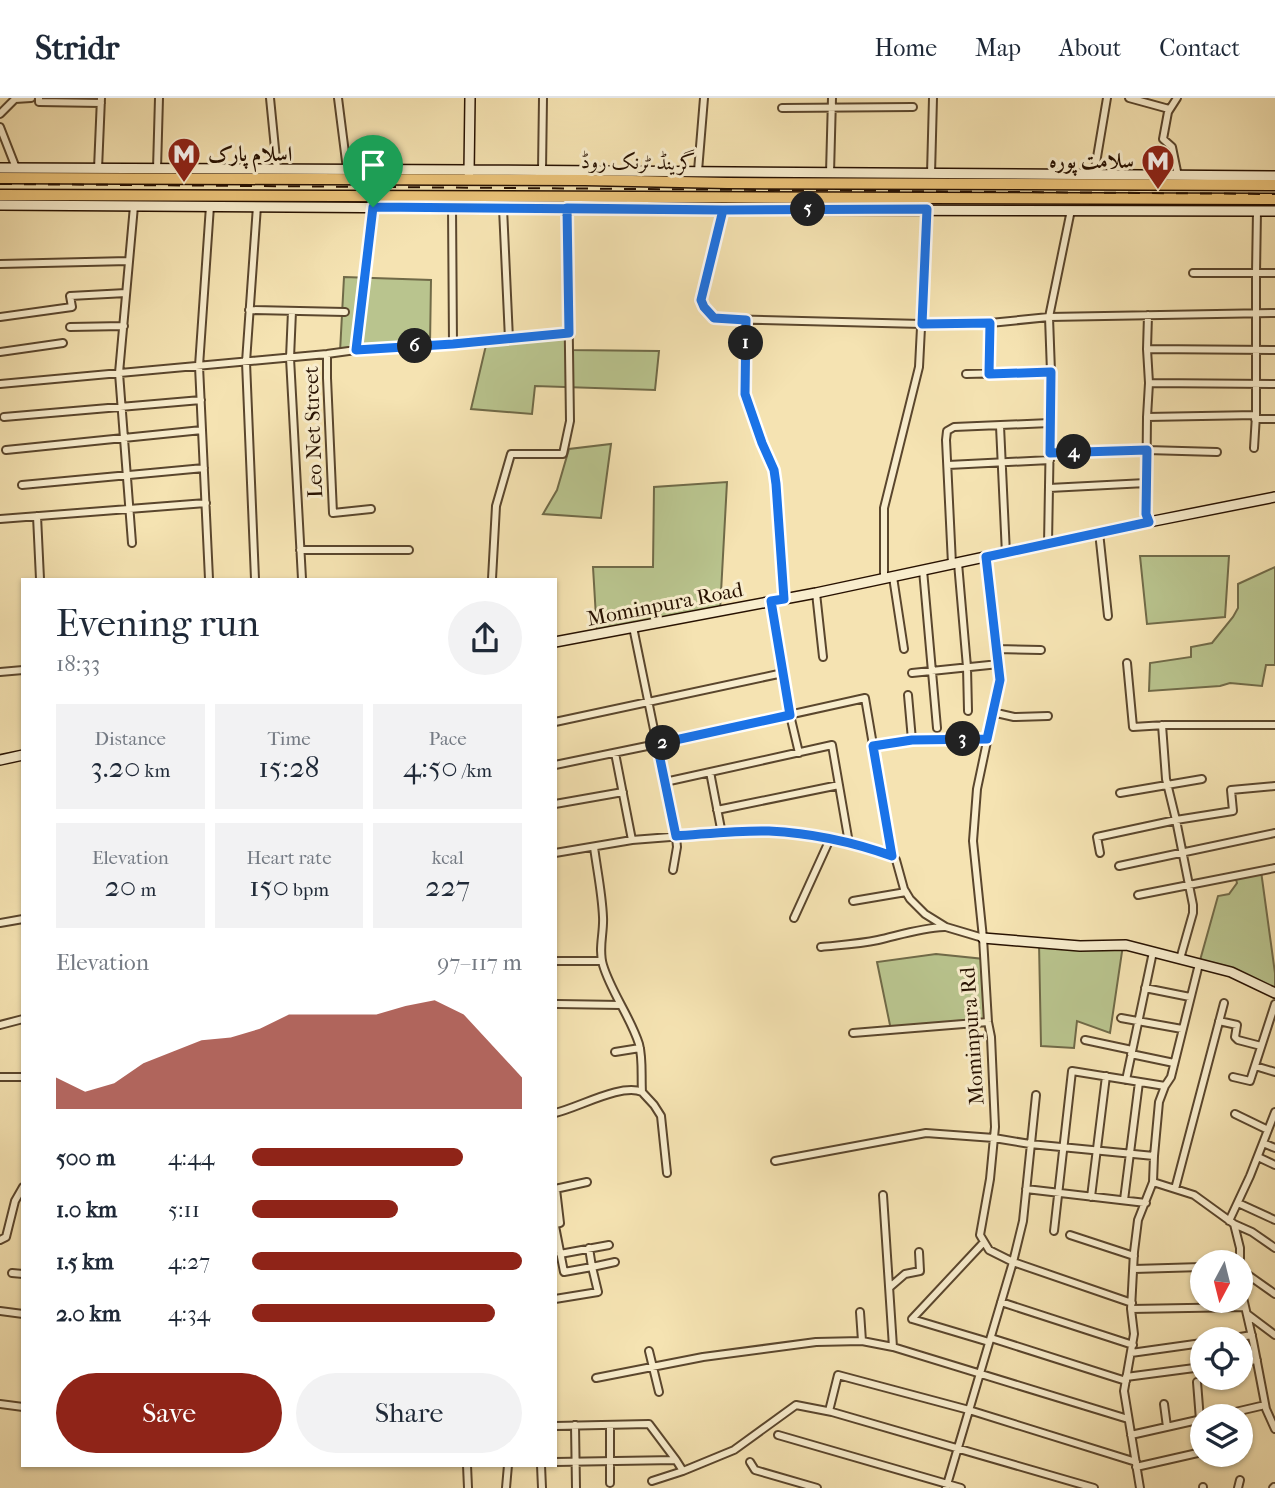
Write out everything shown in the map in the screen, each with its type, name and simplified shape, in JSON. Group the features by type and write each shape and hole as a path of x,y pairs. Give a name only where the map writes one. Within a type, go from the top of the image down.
{"main road":[{"name":"گرینڈ ٹرنک روڈ","path":"0,178 585,175 741,183 1025,180 1275,185"},
{"path":"585,175 585,197"},
{"name":"گرینڈ ٹرنک روڈ","path":"0,195 1275,199"}],"street":[{"path":"0,114 15,99 31,98"},
{"path":"39,98 39,102 101,100 98,169"},
{"path":"157,169 159,98"},
{"path":"270,98 277,169"},
{"path":"338,98 346,169"},
{"path":"469,175 470,98"},
{"path":"542,170 543,98"},
{"path":"698,171 704,98"},
{"path":"830,173 832,98"},
{"path":"931,174 933,98"},
{"path":"1094,176 1107,98"},
{"path":"1129,98 1169,109"},
{"path":"1177,98 1169,109 1163,139 1172,146 1178,176"},
{"path":"782,108 913,107"},
{"path":"0,127 16,168"},
{"path":"0,168 346,169 469,175 542,170 585,175 698,171 931,174 1025,180 1094,176 1275,176"},
{"path":"0,205 1275,211"},
{"path":"132,544 119,373 134,206"},
{"path":"209,578 199,366 210,206"},
{"path":"256,578 246,362 257,206"},
{"path":"356,350 373,207"},
{"path":"452,207 453,344"},
{"path":"503,207 509,339"},
{"path":"492,578 496,506 511,454 563,454 570,421 567,208"},
{"path":"904,649 889,578 884,508 919,367 927,209"},
{"path":"723,210 701,300 714,318 922,324 990,323 1049,317 1275,313"},
{"path":"1048,544 1051,372 1049,317 1071,210"},
{"path":"1254,447 1257,211"},
{"path":"0,264 129,261"},
{"path":"1193,273 1275,273"},
{"path":"0,317 72,307 71,296 126,293"},
{"path":"249,310 345,312"},
{"path":"292,311 290,358 302,578"},
{"path":"1148,315 1146,514 1149,522"},
{"path":"746,320 745,394 774,470 784,599"},
{"path":"989,374 990,323"},
{"path":"70,327 124,326"},
{"path":"0,384 569,333"},
{"path":"0,352 62,343"},
{"path":"1147,349 1275,350"},
{"name":"Leo Net Street","path":"327,354 333,513 370,509"},
{"path":"967,374 1051,372"},
{"path":"1149,383 1275,384"},
{"path":"4,417 201,400"},
{"path":"1147,417 1275,419"},
{"path":"968,711 967,667 955,564 947,431 954,427 1050,423"},
{"path":"1000,426 1006,554"},
{"path":"6,450 202,430"},
{"path":"948,466 1147,450 1217,452"},
{"path":"22,485 204,468"},
{"path":"1049,488 1146,483"},
{"name":"Mominpura Road","path":"557,642 816,593 1275,497"},
{"path":"0,519 206,503"},
{"path":"37,516 40,578"},
{"path":"1099,532 1108,616"},
{"path":"300,550 409,550"},
{"name":"Mominpura Rd","path":"984,1242 980,1235 994,1138 991,1037 973,841 978,789 1000,680 986,557"},
{"path":"923,570 937,728"},
{"path":"816,593 823,657"},
{"path":"771,601 799,753"},
{"path":"633,627 676,836 673,870"},
{"path":"997,649 1041,650"},
{"path":"1127,663 1133,727 1275,725"},
{"path":"912,673 999,664"},
{"path":"0,672 21,670"},
{"path":"557,722 783,673"},
{"path":"908,695 912,740"},
{"path":"557,765 865,698 892,856"},
{"path":"992,712 1014,717 1048,716"},
{"path":"1162,725 1168,785 1190,885 1193,913 1180,959"},
{"path":"873,746 912,740 987,739"},
{"path":"665,782 832,745 849,844"},
{"path":"615,753 632,840"},
{"path":"0,760 21,755"},
{"path":"710,772 722,834"},
{"path":"1120,793 1202,779"},
{"path":"717,810 839,785"},
{"path":"1100,853 1097,837 1233,811 1231,790 1275,786"},
{"path":"557,804 622,792"},
{"path":"557,853 632,840 766,831 830,839 892,856 896,860 910,900 925,914 946,927 983,938 1080,946 1126,945 1231,972 1275,993"},
{"path":"1119,866 1275,833"},
{"path":"794,918 830,839"},
{"path":"594,847 603,919 600,952 640,1048 642,1092"},
{"path":"1138,895 1275,868"},
{"path":"853,901 906,892"},
{"path":"0,923 21,919"},
{"path":"821,947 875,941 927,928 946,927"},
{"path":"1126,1080 1153,952"},
{"path":"557,961 602,961"},
{"path":"1140,1488 1124,1391 1135,1334 1132,1306 1138,1220 1153,1182 1158,1102 1171,1077 1199,964"},
{"path":"1145,988 1191,997"},
{"path":"1175,1189 1224,1003"},
{"path":"557,1004 621,1005"},
{"path":"1233,1077 1250,1081 1275,1004"},
{"path":"1121,1018 1182,1029"},
{"path":"0,1025 21,1020"},
{"path":"1219,1021 1237,1025 1235,1037 1238,1041 1261,1046"},
{"path":"853,1033 988,1022"},
{"path":"1085,1040 1174,1063"},
{"path":"615,1052 640,1048"},
{"path":"1255,1066 1275,1072"},
{"path":"1054,1231 1072,1070 1165,1086"},
{"path":"1091,1197 1105,1076"},
{"path":"0,1077 21,1077"},
{"path":"1124,1200 1139,1082"},
{"path":"557,1113 611,1094 634,1089 642,1092 661,1116 667,1172"},
{"path":"946,1486 1002,1302 1023,1222 1036,1095"},
{"path":"1240,1250 1232,1222 1275,1112"},
{"path":"1234,1114 1268,1130"},
{"path":"775,1161 926,1133 1154,1156"},
{"path":"1263,1143 1275,1148"},
{"path":"1258,1157 1275,1165"},
{"path":"557,1189 587,1182"},
{"path":"1153,1182 1194,1195 1275,1248"},
{"path":"1026,1189 1146,1203"},
{"path":"883,1195 893,1347"},
{"path":"0,1240 6,1237 20,1197"},
{"path":"557,1203 560,1223 557,1224"},
{"path":"1238,1203 1275,1220"},
{"path":"1070,1236 1134,1256"},
{"path":"557,1237 564,1272 615,1262"},
{"path":"1190,1308 1132,1306 1013,1262 989,1250 984,1242 912,1319 1126,1379 1190,1369"},
{"path":"560,1254 609,1245"},
{"path":"557,1299 598,1292 589,1248"},
{"path":"890,1287 905,1274 920,1271 919,1252"},
{"path":"1134,1269 1190,1267"},
{"path":"12,1273 21,1274"},
{"path":"1253,1278 1275,1294"},
{"path":"1002,1302 1133,1345"},
{"path":"0,1311 21,1314"},
{"path":"860,1312 862,1341"},
{"path":"1249,1313 1275,1335"},
{"path":"1253,1340 1266,1407 1275,1429"},
{"path":"596,1378 751,1350 816,1342 862,1341 893,1347 1128,1419"},
{"path":"1131,1353 1190,1345"},
{"path":"649,1351 659,1392"},
{"path":"1253,1360 1257,1360"},
{"path":"829,1411 838,1374 969,1410 1136,1464 1190,1454"},
{"path":"0,1404 21,1407"},
{"path":"1164,1404 1167,1427"},
{"path":"652,1481 734,1450 796,1405 829,1411 1094,1488"},
{"path":"1253,1409 1266,1407 1275,1412"},
{"path":"1131,1436 1190,1422"},
{"path":"557,1426 649,1424 683,1471"},
{"path":"576,1425 576,1488"},
{"path":"610,1425 610,1483"},
{"path":"778,1435 946,1486 961,1488"},
{"path":"557,1462 676,1460"},
{"path":"750,1462 755,1470 817,1488"},
{"path":"467,1467 468,1488"},
{"path":"506,1488 508,1467"},
{"path":"541,1467 542,1488"},
{"path":"1238,1488 1240,1480"}],"green space":[{"path":"344,277 431,280 430,345 340,352"},
{"path":"569,333 569,350 659,351 655,390 535,386 532,414 471,409 487,341"},
{"path":"611,444 601,518 543,514 557,490 569,449"},
{"path":"727,482 720,611 597,634 593,567 653,567 654,487"},
{"path":"1140,556 1229,556 1225,617 1147,624"},
{"path":"1275,567 1275,665 1266,665 1262,686 1230,683 1149,691 1150,663 1191,657 1191,647 1212,643 1238,608 1238,584"},
{"path":"1261,871 1275,973 1275,993 1199,964 1218,896 1229,894 1237,883 1235,876"},
{"path":"1039,943 1123,945 1110,1033 1077,1021 1074,1048 1041,1046"},
{"path":"936,954 984,959 988,1022 891,1030 877,962"}],"railway":[{"path":"0,184 1275,194"}],"place":[{"name":"اسلام پارک","path":"184,184"},
{"name":"سلامت پورہ","path":"1158,191"}],"route":[{"path":"373,207 356,350 569,333 567,208 723,210 927,209 922,324 990,323 989,374 1051,372 1050,453 1147,450 1146,514 1149,522 986,557 1000,680 987,739 912,740 873,746 892,856 873,849 801,834 766,831 676,836 657,744 790,715 771,601 784,599 776,484 774,470 745,394 746,320 714,318 701,300 723,210 629,208 373,207"}]}
